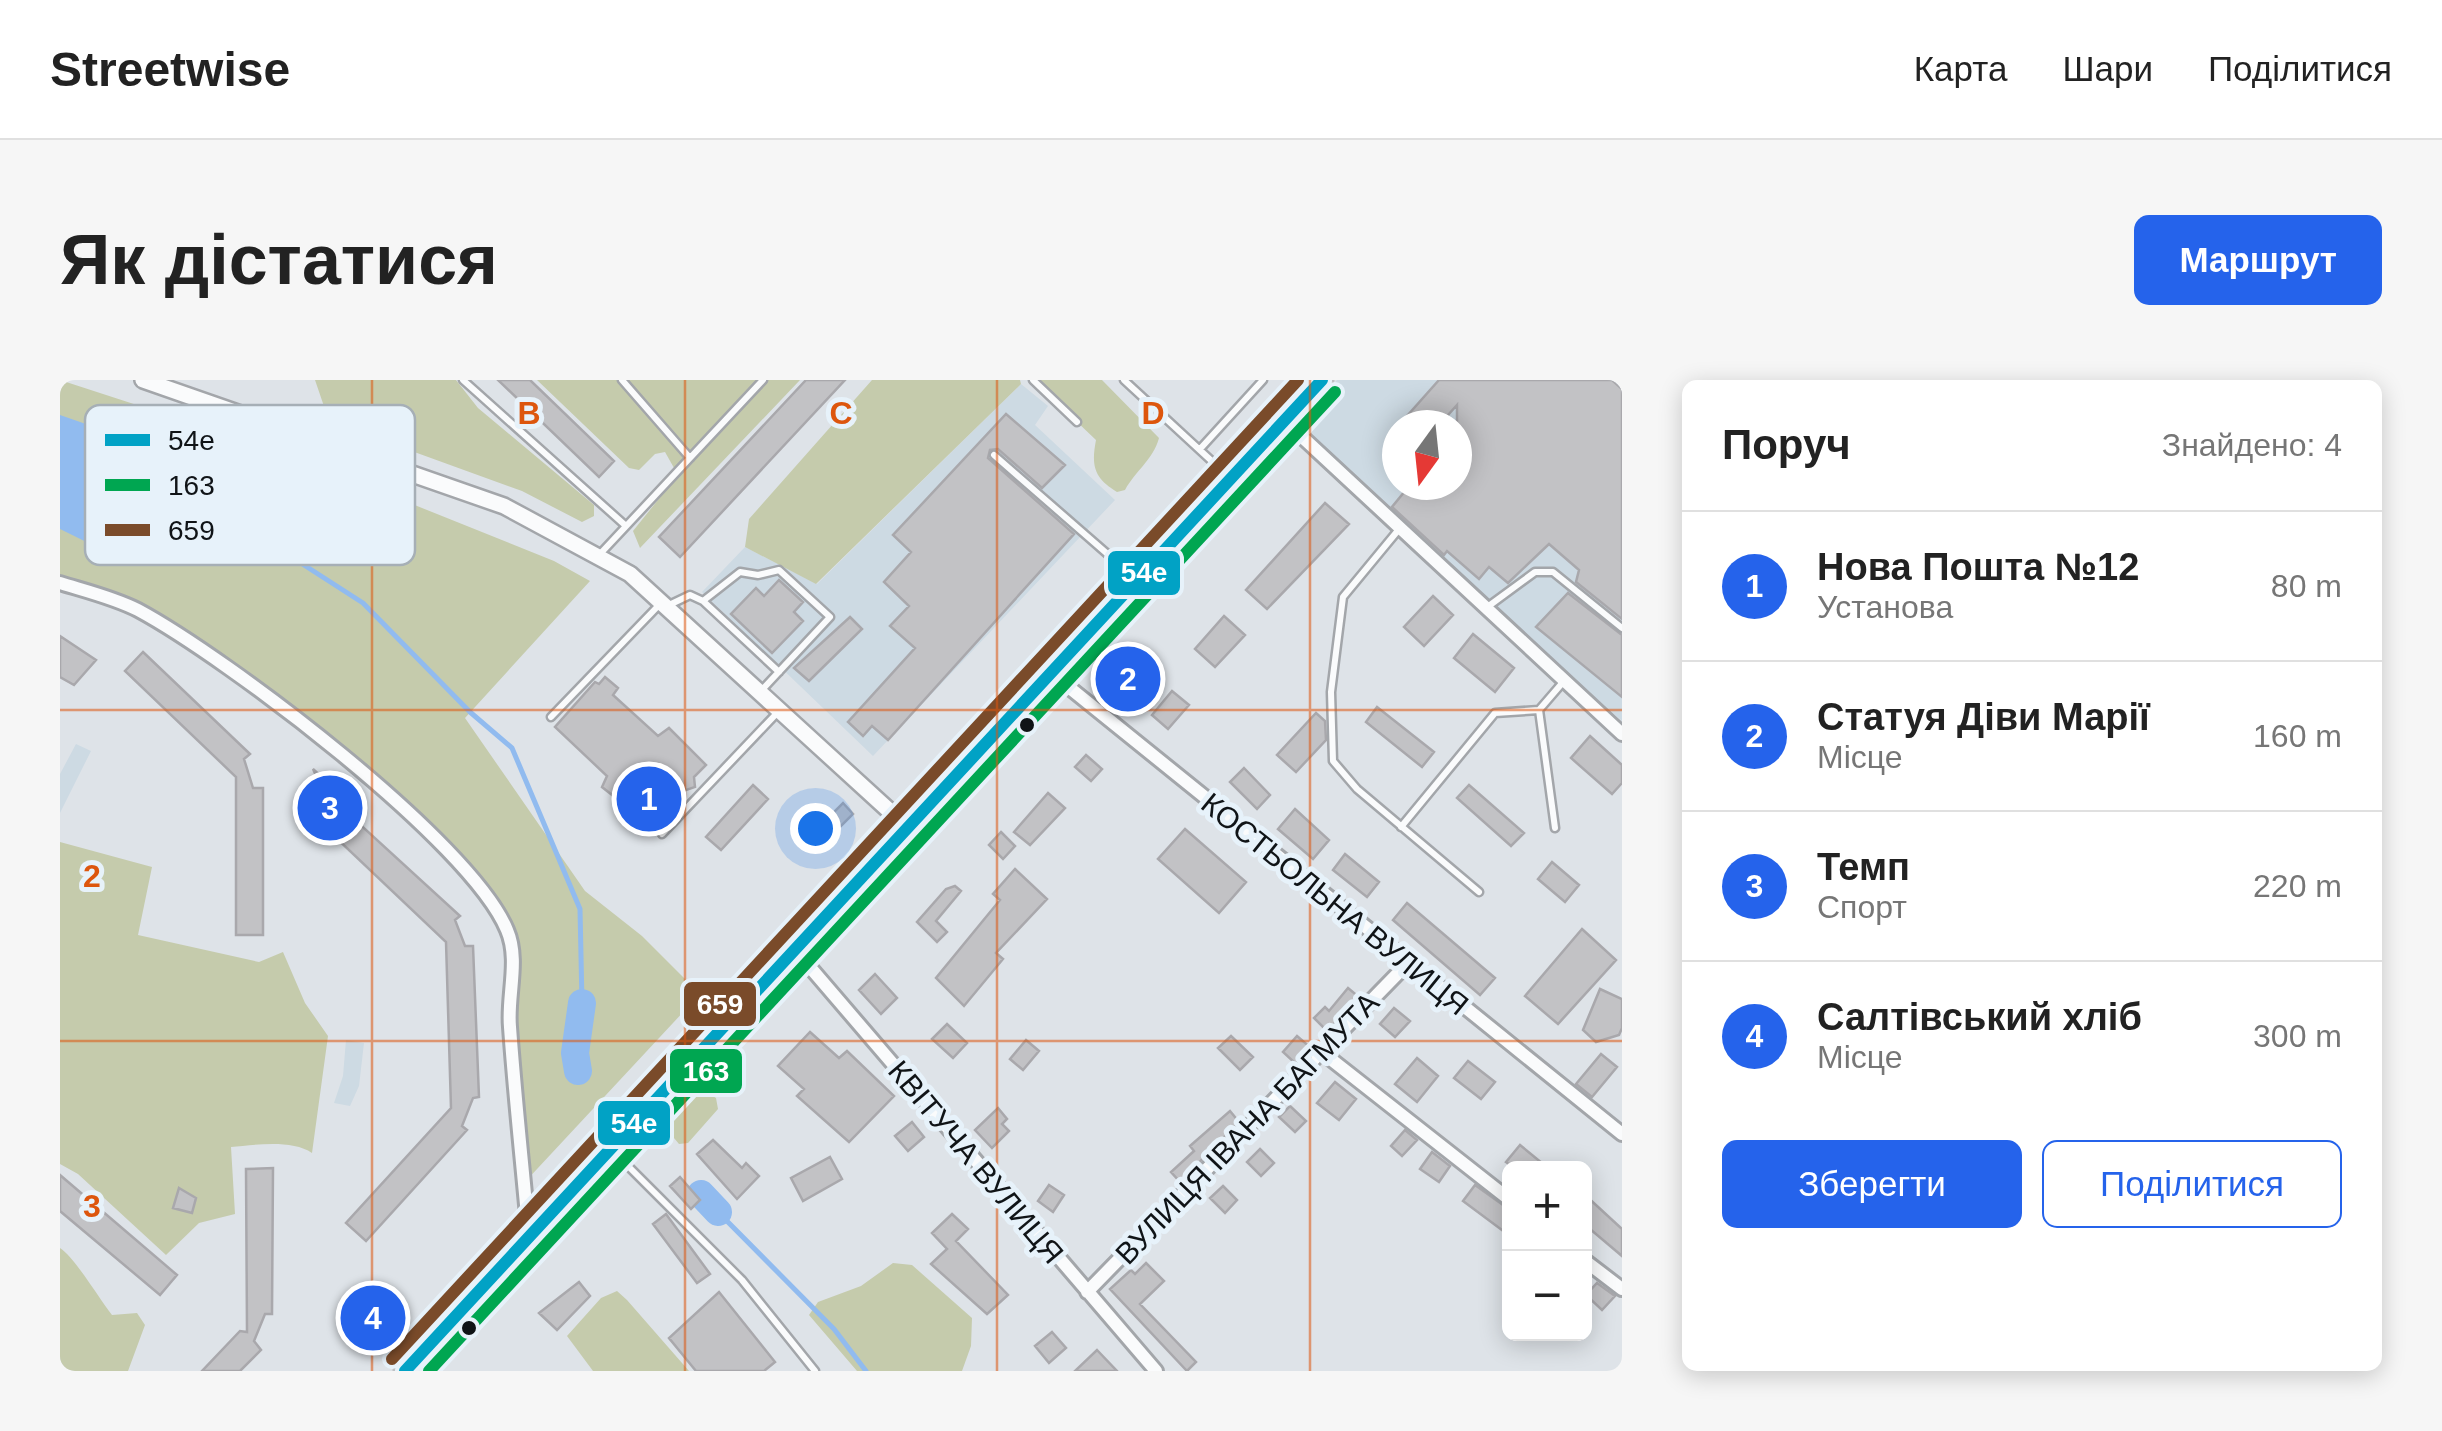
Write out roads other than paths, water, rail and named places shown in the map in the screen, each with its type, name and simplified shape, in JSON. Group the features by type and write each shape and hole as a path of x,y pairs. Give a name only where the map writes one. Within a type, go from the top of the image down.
{"main road":[{"path":"406,1371 1322,380"}],"street":[{"path":"143,380 215,405"},
{"path":"1285,420 1622,734"},
{"path":"415,475 504,506 630,574 906,826"},
{"path":"60,583 136,608 217,660 400,807 494,905 508,931 513,962 509,1022 530,1241"},
{"name":"КОСТЬОЛЬНА ВУЛИЦЯ","path":"1050,672 1622,1134"},
{"name":"КВІТУЧА ВУЛИЦЯ","path":"797,952 1156,1371"},
{"name":"ВУЛИЦЯ ІВАНА БАГМУТА","path":"1088,1292 1407,964"},
{"path":"1323,1053 1502,1194"},
{"path":"1592,1266 1622,1289"}],"lane":[{"path":"463,380 626,526"},
{"path":"622,380 690,458"},
{"path":"597,557 764,380"},
{"path":"1033,380 1077,422"},
{"path":"1124,380 1230,478"},
{"path":"1200,450 1263,380"},
{"path":"994,455 1136,579"},
{"path":"1400,528 1343,597 1331,692 1333,761 1357,790 1479,892"},
{"path":"703,601 740,572 758,576 779,570 830,617 759,693"},
{"path":"1486,608 1535,572 1553,572 1622,628"},
{"path":"551,717 663,604 690,595 703,601 779,672"},
{"path":"1401,827 1494,713 1539,710 1565,680"},
{"path":"1539,710 1556,828"},
{"path":"662,834 779,711"},
{"path":"613,1151 742,1280 815,1371"}],"water":[{"path":"60,415 85,424 85,541 60,529"}],"waterway":[{"path":"304,565 363,603 470,712 512,748 580,909 582,1003"},
{"path":"578,1071 575,1053 582,1003"},
{"path":"701,1194 718,1212"},
{"path":"718,1212 834,1329 866,1371"}],"place":[{"name":"Статуя Діви Марії","path":"1128,679"},
{"name":"Нова Пошта №12","path":"649,799"},
{"name":"Темп","path":"330,808"},
{"name":"Салтівський хліб","path":"373,1318"}]}
